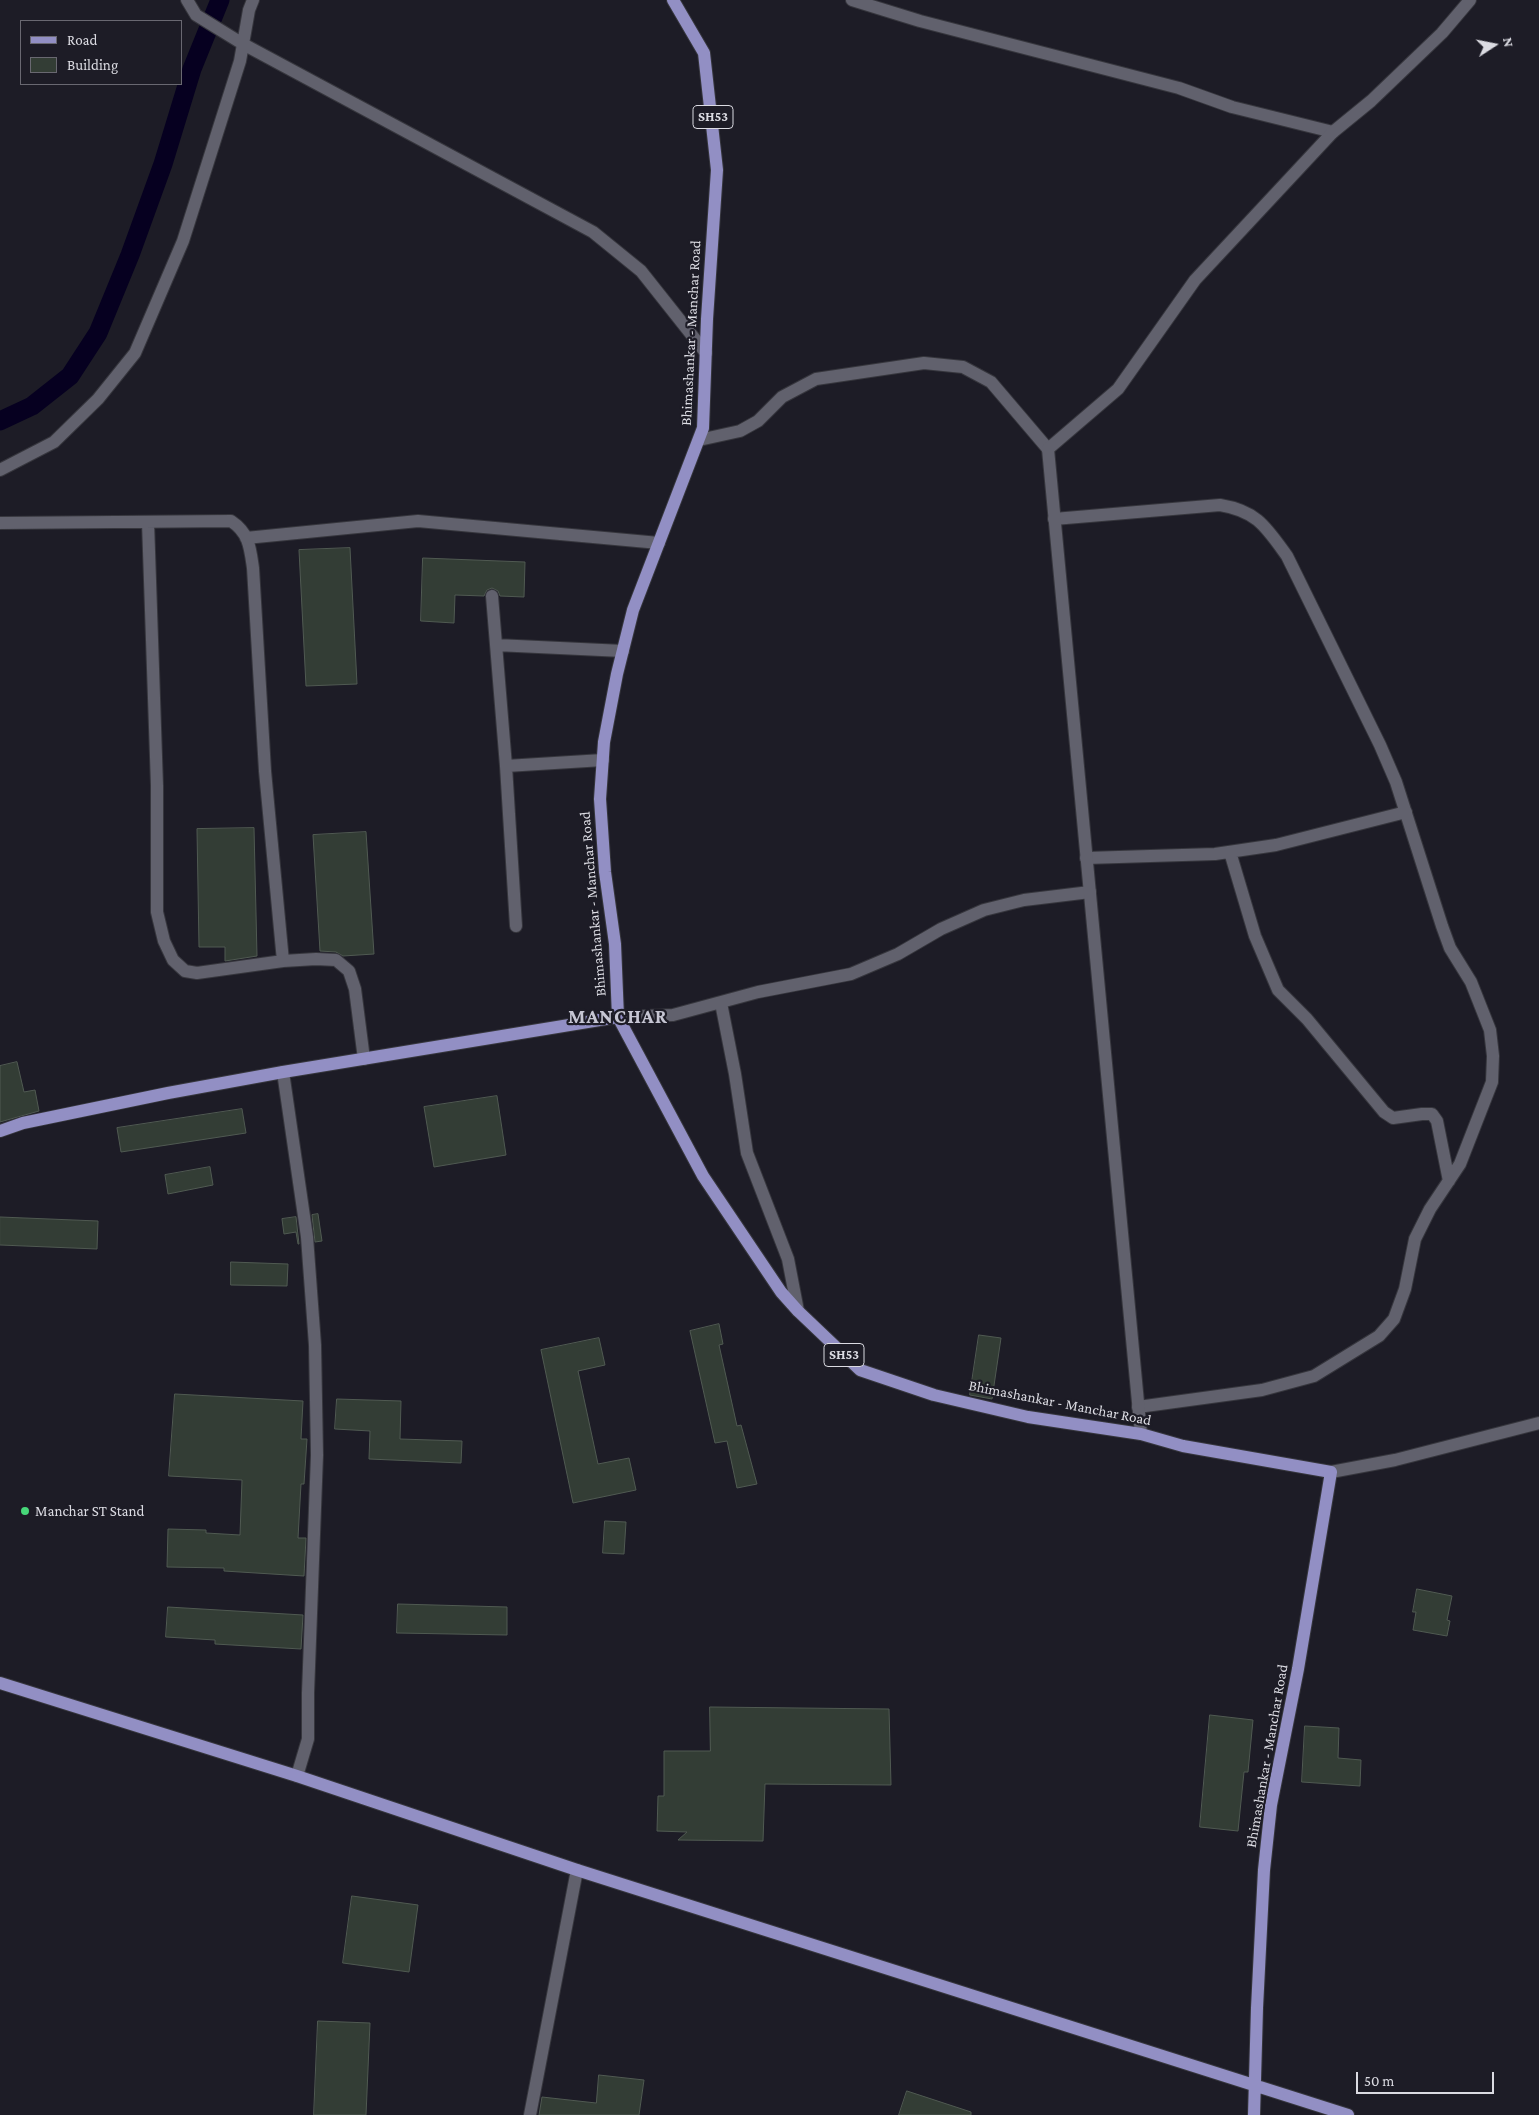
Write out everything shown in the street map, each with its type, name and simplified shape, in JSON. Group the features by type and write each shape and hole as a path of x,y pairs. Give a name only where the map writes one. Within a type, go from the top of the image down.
{"main road":[{"name":"Bhimashankar - Manchar Road","path":"673,0 704,53 717,170 707,319 703,428 633,610 617,674 603,760 600,808 605,872 615,944 618,1017 703,1176 781,1292 798,1311 860,1370 934,1395 1028,1417 1141,1434 1183,1446 1331,1472 1298,1668 1271,1805 1264,1870 1254,2115"},
{"path":"0,1131 23,1123 168,1093 283,1072 618,1017"},
{"path":"0,1682 297,1776 578,1870 1348,2115"}],"street":[{"path":"186,0 196,14 241,42 594,232 641,271 706,353"},
{"path":"0,470 54,442 98,399 135,353 183,241 215,145 240,61 241,42 253,0"},
{"path":"852,0 920,21 1179,88 1232,107 1333,132"},
{"path":"1048,449 1118,389 1195,280 1333,132 1371,101 1442,33 1470,0"},
{"path":"699,440 740,431 758,421 782,397 816,379 924,364 963,367 991,382 1048,449 1141,1434"},
{"path":"1054,519 1220,505 1238,508 1254,516 1269,531 1287,556 1380,745 1396,782 1450,948 1471,982 1490,1030 1493,1056 1492,1082 1460,1164 1430,1209 1415,1239 1405,1289 1394,1319 1379,1336 1314,1376 1262,1390 1138,1407"},
{"path":"246,538 418,520 659,543"},
{"path":"0,523 231,521 242,528 250,546 253,568 265,771 283,961"},
{"path":"148,522 157,786 157,912 164,941 173,960 185,971 197,973 283,961 336,960 349,970 355,989 364,1059"},
{"path":"492,596 506,766 516,926"},
{"path":"496,645 622,651"},
{"path":"506,766 603,760"},
{"path":"1086,858 1230,852 1276,844 1406,812"},
{"path":"1230,852 1255,936 1278,990 1307,1019 1384,1112 1393,1118 1432,1114 1437,1121 1449,1181"},
{"path":"618,1017 673,1014 758,992 851,974 898,954 941,929 984,910 1024,900 1090,892"},
{"path":"721,1003 735,1074 747,1153 788,1259 798,1311"},
{"path":"283,1072 307,1238 316,1355 317,1455 308,1739 297,1776"},
{"path":"1331,1472 1404,1458 1539,1423"},
{"path":"530,2115 578,1870"}],"building":[{"path":"350,548 357,684 306,686 299,550"},
{"path":"423,558 525,562 524,597 500,596 498,591 492,588 487,590 484,596 455,595 454,623 421,621"},
{"path":"254,828 257,956 225,961 225,947 199,947 197,829"},
{"path":"366,832 374,954 343,956 336,952 320,951 313,835"},
{"path":"17,1062 24,1092 35,1090 39,1111 0,1122 0,1066"},
{"path":"497,1096 506,1155 434,1167 424,1107"},
{"path":"242,1109 246,1133 121,1152 117,1128"},
{"path":"210,1167 213,1185 168,1194 165,1175"},
{"path":"318,1214 322,1241 315,1242 312,1215"},
{"path":"0,1217 98,1221 97,1249 0,1245"},
{"path":"296,1217 299,1244 296,1232 284,1234 282,1219"},
{"path":"231,1262 288,1264 287,1286 231,1285"},
{"path":"719,1324 723,1344 719,1345 737,1426 741,1425 757,1484 737,1488 727,1441 715,1443 690,1331"},
{"path":"979,1335 1001,1338 992,1399 970,1395"},
{"path":"599,1338 605,1365 578,1371 598,1464 629,1458 636,1490 573,1503 541,1350"},
{"path":"175,1394 303,1401 301,1439 307,1439 304,1484 301,1484 298,1538 306,1538 304,1576 224,1571 224,1568 167,1567 168,1529 206,1530 206,1533 240,1535 242,1480 169,1476"},
{"path":"337,1399 401,1401 400,1439 462,1441 461,1463 369,1459 370,1431 335,1429"},
{"path":"605,1521 626,1522 624,1554 603,1553"},
{"path":"1417,1589 1452,1596 1447,1620 1450,1621 1447,1636 1413,1630 1416,1612 1413,1612"},
{"path":"398,1604 507,1607 507,1635 397,1633"},
{"path":"168,1607 303,1615 301,1649 215,1644 215,1640 166,1637"},
{"path":"710,1707 889,1709 891,1785 765,1784 763,1841 678,1840 687,1832 657,1831 658,1796 664,1796 664,1751 710,1751"},
{"path":"1210,1715 1253,1720 1248,1772 1244,1772 1238,1831 1200,1827"},
{"path":"1305,1726 1339,1728 1338,1758 1361,1760 1360,1786 1302,1782"},
{"path":"352,1896 418,1905 409,1972 343,1963"},
{"path":"318,2021 370,2023 366,2115 314,2115"},
{"path":"599,2075 644,2080 639,2115 539,2115 542,2097 596,2103"},
{"path":"907,2091 971,2112 971,2115 899,2115"}],"waterway":[{"path":"0,421 32,406 70,376 98,333 130,255 163,164 192,69 220,0"}],"place":[{"name":"Manchar ST Stand","path":"25,1511"}],"district":[{"name":"MANCHAR","path":"618,1017"}]}
